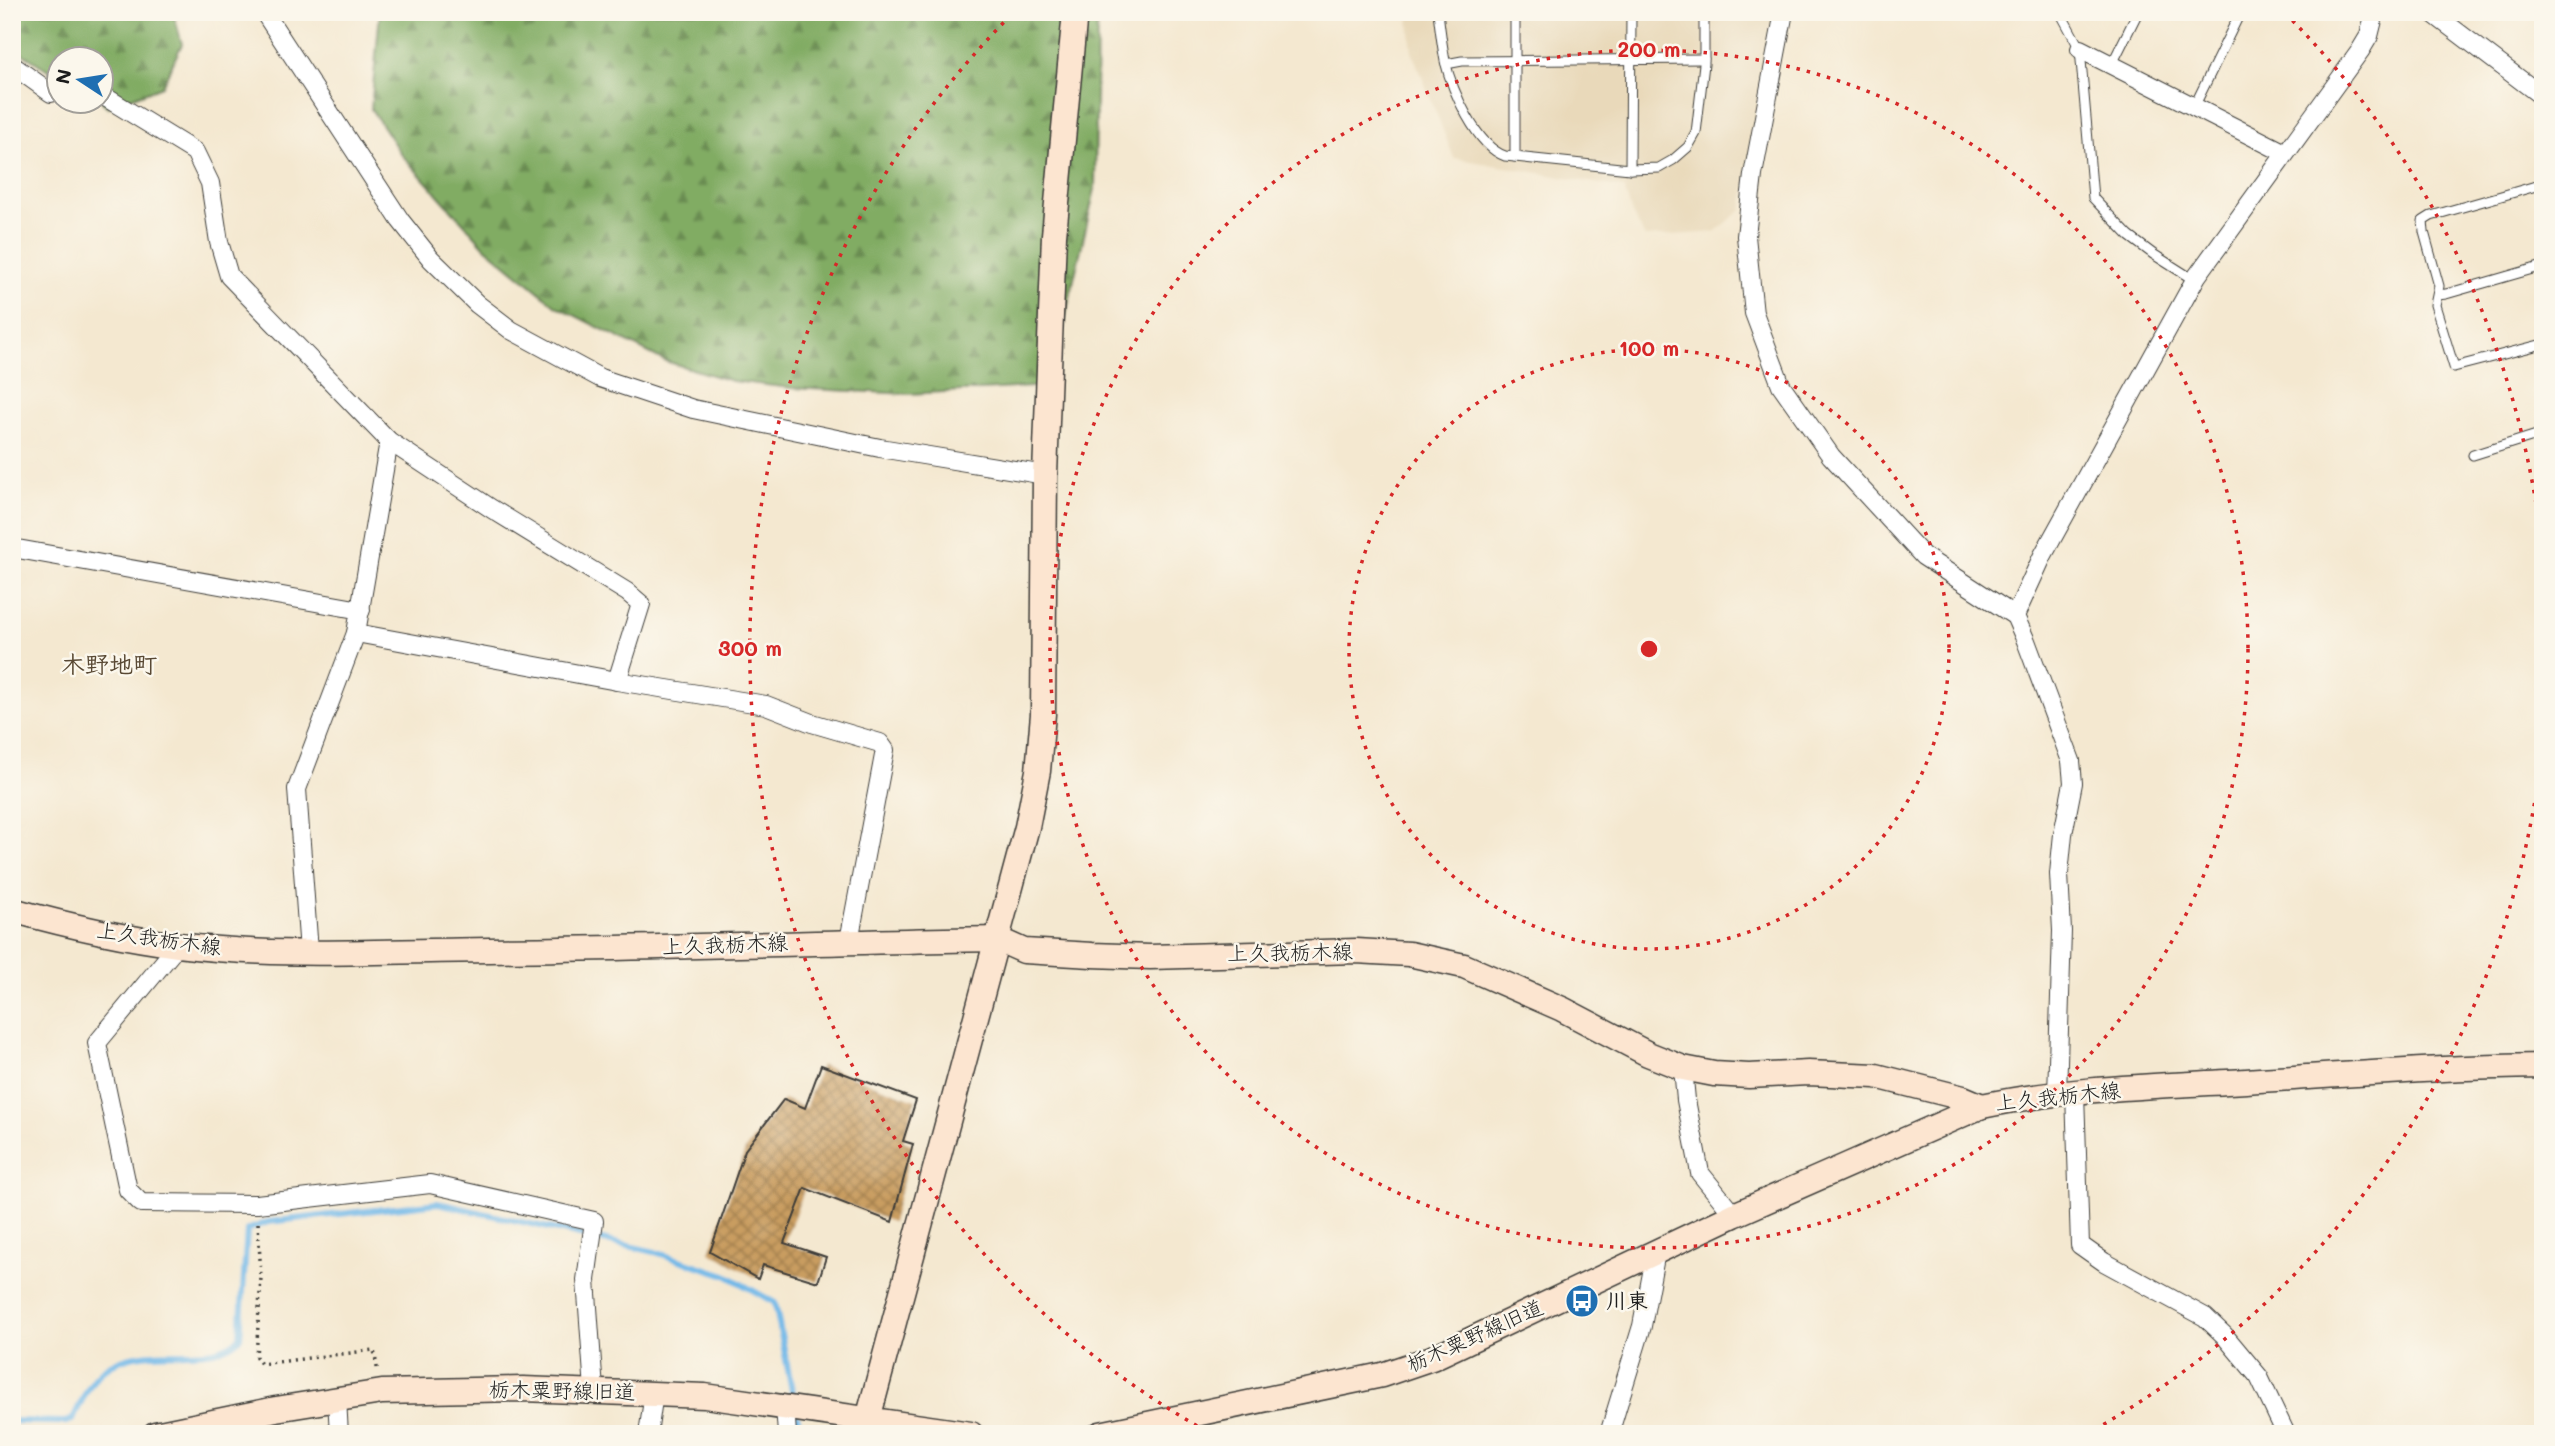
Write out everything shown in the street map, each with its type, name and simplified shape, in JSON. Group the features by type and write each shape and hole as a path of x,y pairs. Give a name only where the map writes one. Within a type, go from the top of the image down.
{"street":[{"path":"264,12 400,220 431,260 477,304 511,330 600,378 693,409 880,448 1045,475"},
{"path":"868,1419 1027,827 1038,771 1043,714 1045,475 1054,235 1075,12"},
{"path":"1784,12 1753,175 1746,236 1754,313 1781,385 1830,456 1923,556 2015,616 2071,761 2073,783 2063,834 2059,874 2066,1094 2080,1245 2104,1262 2205,1317 2259,1377 2286,1434"},
{"path":"2015,616 2043,555 2194,280 2360,51 2369,36 2375,12"},
{"path":"2431,12 2543,97"},
{"path":"2080,49 2286,153"},
{"path":"12,65 46,89"},
{"path":"116,104 195,152 210,183 219,242 229,276 389,442 627,592 641,604 617,681"},
{"path":"309,952 298,789 356,633 389,442"},
{"path":"12,548 361,610"},
{"path":"356,633 617,681 766,705 812,723 880,743 885,750 849,942"},
{"name":"上久我栃木線","path":"12,910 58,923 178,945 309,952 997,939 1024,951 1115,956 1356,951 1409,954 1464,966 1562,1009 1648,1054 1683,1068 1714,1074 1749,1076 1808,1073 1876,1076 1963,1098 1982,1106 2066,1094 2201,1083 2543,1066"},
{"path":"178,945 97,1043 128,1190 141,1203 257,1205 430,1184 594,1221 586,1280 594,1390"},
{"path":"1683,1068 1686,1100 1700,1173 1734,1215"},
{"name":"栃木粟野線旧道","path":"1100,1434 1395,1371 1432,1358 1734,1215 1982,1106"},
{"path":"1609,1434 1642,1326 1656,1252"},
{"name":"栃木粟野線旧道","path":"155,1434 382,1392 523,1389 705,1396 971,1434"},
{"path":"648,1434 654,1393"},
{"path":"337,1399 338,1434"},
{"path":"785,1406 787,1434"}],"lane":[{"path":"1437,12 1446,64 1458,96 1475,131 1496,153 1630,169 1659,168 1688,147 1696,133 1704,59 1704,12"},
{"path":"1515,12 1515,157"},
{"path":"1630,169 1631,12"},
{"path":"2060,12 2080,49 2093,198 2129,236 2194,280"},
{"path":"2112,64 2138,12"},
{"path":"2194,107 2239,15"},
{"path":"1446,64 1704,59"},
{"path":"2543,184 2431,216 2423,221 2440,286 2435,305 2454,367 2543,344"},
{"path":"2438,295 2543,265"},
{"path":"2473,455 2543,433"}],"path":[{"path":"257,1217 261,1278 256,1357 261,1364 373,1350 382,1392"}],"shaded area":[{"path":"1408,12 1776,12 1742,210 1715,232 1645,237 1632,213 1624,188 1454,158 1412,52"}],"green space":[{"path":"12,12 173,12 182,44 162,86 116,104 116,46 46,46 46,69 12,47"},
{"path":"380,12 1097,12 1095,189 1049,386 909,394 791,388 732,381 665,361 556,306 485,247 401,154 371,109"}],"building":[{"path":"821,1065 916,1100 903,1141 913,1144 892,1222 805,1188 784,1243 826,1257 818,1282 763,1265 758,1279 710,1252 745,1150 784,1099 805,1108"}],"waterway":[{"path":"12,1421 72,1420 92,1381 112,1364 151,1354 211,1351 227,1347 240,1337 247,1230 268,1222 438,1203 655,1252 726,1275 775,1303 794,1401"},
{"path":"797,1416 802,1434"}],"place":[{"name":"川東","path":"1582,1301"}],"district":[{"name":"木野地町","path":"109,665"}]}
